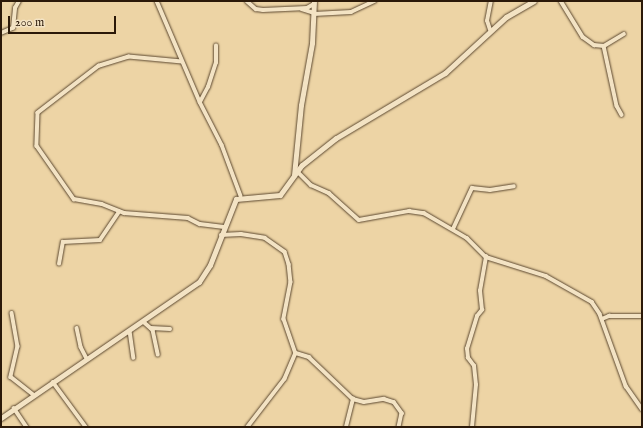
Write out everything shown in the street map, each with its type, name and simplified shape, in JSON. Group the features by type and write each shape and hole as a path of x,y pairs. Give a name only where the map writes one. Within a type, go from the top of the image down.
{"main road":[{"path":"1,418 32,394 53,382 144,322 199,282 210,265 232,204 241,196 274,197 286,190 297,171 336,138 445,73 490,30 506,17 534,1"},
{"path":"293,178 314,14 314,3"}],"street":[{"path":"1,33 13,28 15,8 19,1"},
{"path":"157,1 200,102 222,145 241,196"},
{"path":"247,1 260,10 300,8 314,3"},
{"path":"300,8 314,14 351,12 375,1"},
{"path":"490,30 488,21 492,1"},
{"path":"561,1 583,37 594,45 604,46 624,34"},
{"path":"200,102 208,87 216,63 216,46"},
{"path":"604,46 617,106 622,115"},
{"path":"182,62 137,57 103,64 65,90 38,113 38,150 54,169 70,196 77,200 102,204 119,212 188,218 200,224 224,227"},
{"path":"297,171 311,185 329,193 359,220 416,211 453,229 486,257 514,268 546,276 560,282 592,302 602,319 622,376 642,410"},
{"path":"453,229 472,188 490,190 514,186"},
{"path":"59,264 63,242 100,240 119,212"},
{"path":"221,235 257,236 285,252 291,282 284,319 296,353 285,379 248,427"},
{"path":"472,427 476,385 474,366 468,358 467,349 477,316 482,310 480,291 486,257"},
{"path":"12,313 18,346 11,377 32,394"},
{"path":"602,319 609,316 642,316"},
{"path":"144,322 155,333 158,354"},
{"path":"77,328 81,347 87,359"},
{"path":"151,328 170,329"},
{"path":"130,331 134,358"},
{"path":"296,353 309,357 353,399 364,402 384,399 394,402 402,413 398,427"},
{"path":"53,382 86,427"},
{"path":"346,427 353,399"},
{"path":"14,408 27,427"}]}
